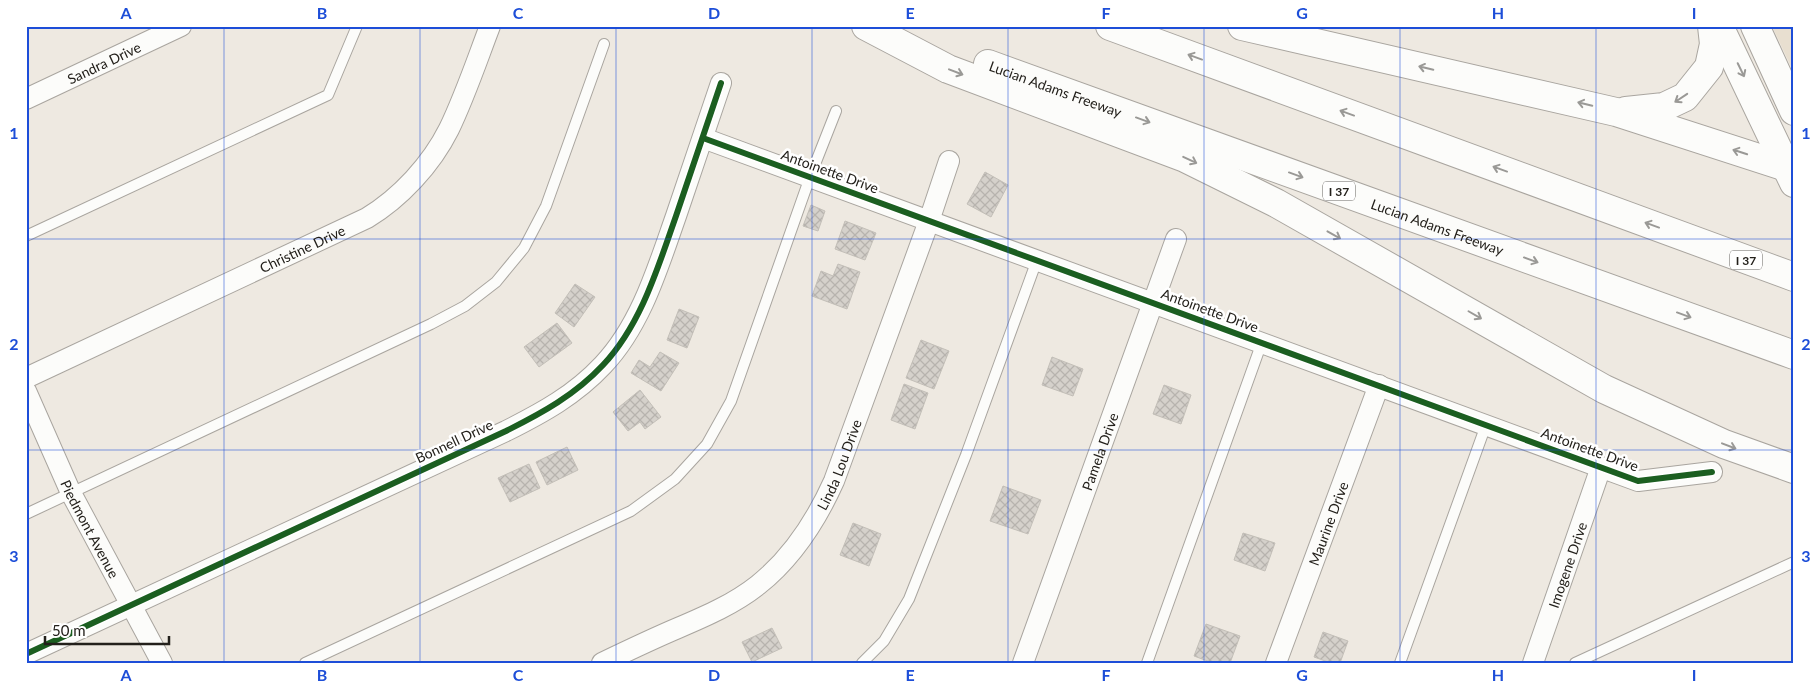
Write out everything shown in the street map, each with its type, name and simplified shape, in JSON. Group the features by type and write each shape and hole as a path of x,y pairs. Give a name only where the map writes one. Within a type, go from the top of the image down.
{"main road":[{"path":"866,26 948,69 1185,158 1293,212 1604,389 1724,444 1794,469"},
{"name":"Lucian Adams Freeway","path":"884,26 1794,355"},
{"name":"I 37","path":"1110,26 1794,277"},
{"path":"1242,26 1616,112 1791,171"},
{"path":"1616,112 1664,107 1684,97 1709,67 1714,44 1712,26"},
{"path":"1719,26 1791,171"},
{"path":"1755,26 1794,111"},
{"path":"1698,242 1794,269"}],"street":[{"name":"Sandra Drive","path":"26,99 181,26"},
{"name":"Christine Drive","path":"26,378 367,218 394,200 432,157 448,130 490,26"},
{"name":"Bonnell Drive","path":"26,654 506,430 564,400 585,383 604,365 620,345 657,270 721,82"},
{"name":"Antoinette Drive","path":"703,138 1638,481 1712,472"},
{"name":"Linda Lou Drive","path":"602,663 719,610 739,598 775,570 796,546 822,507 834,481 949,161"},
{"name":"Pamela Drive","path":"1023,663 1176,239"},
{"name":"Maurine Drive","path":"1276,663 1379,385"},
{"name":"Piedmont Avenue","path":"26,392 71,494 162,663"},
{"name":"Imogene Drive","path":"1533,663 1601,467"}],"lane":[{"path":"26,236 328,95 357,26"},
{"path":"26,514 431,324 465,306 496,282 524,248 546,206 604,44"},
{"path":"305,663 631,511 674,479 707,444 731,401 810,177 836,111"},
{"path":"862,663 884,641 909,599 966,455 1037,260"},
{"path":"1147,663 1262,342"},
{"path":"1400,663 1486,425"},
{"path":"1575,663 1794,562"}],"shaded area":[{"path":"1772,26 1794,26 1794,73"}],"building":[{"path":"985,172 1008,185 991,217 967,204"},
{"path":"811,205 825,211 818,231 803,226"},
{"path":"845,221 876,233 865,260 835,249"},
{"path":"838,264 860,272 847,309 812,296 821,271 833,276"},
{"path":"575,284 595,297 574,327 555,313"},
{"path":"679,309 699,317 687,348 667,340"},
{"path":"557,323 572,343 539,367 524,347"},
{"path":"921,340 949,351 934,389 906,378"},
{"path":"660,352 679,363 661,391 631,373 639,360 650,367"},
{"path":"1052,357 1083,369 1073,396 1042,385"},
{"path":"904,384 928,393 915,429 891,420"},
{"path":"1164,385 1191,395 1181,424 1153,414"},
{"path":"640,390 661,417 645,429 640,422 628,431 613,412"},
{"path":"567,447 578,470 547,485 536,462"},
{"path":"529,464 540,488 510,502 498,478"},
{"path":"1003,486 1041,500 1028,534 990,521"},
{"path":"853,523 881,534 869,566 840,555"},
{"path":"1243,533 1275,543 1265,571 1234,560"},
{"path":"1206,624 1240,636 1230,663 1213,663 1194,656"},
{"path":"772,628 782,648 752,662 742,642"},
{"path":"1323,632 1348,641 1340,663 1331,663 1314,657"}],"cycle path":[{"path":"26,654 506,431 545,410 592,376 603,365 628,332 647,295 721,83"},
{"path":"703,138 1638,481 1712,472"}]}
